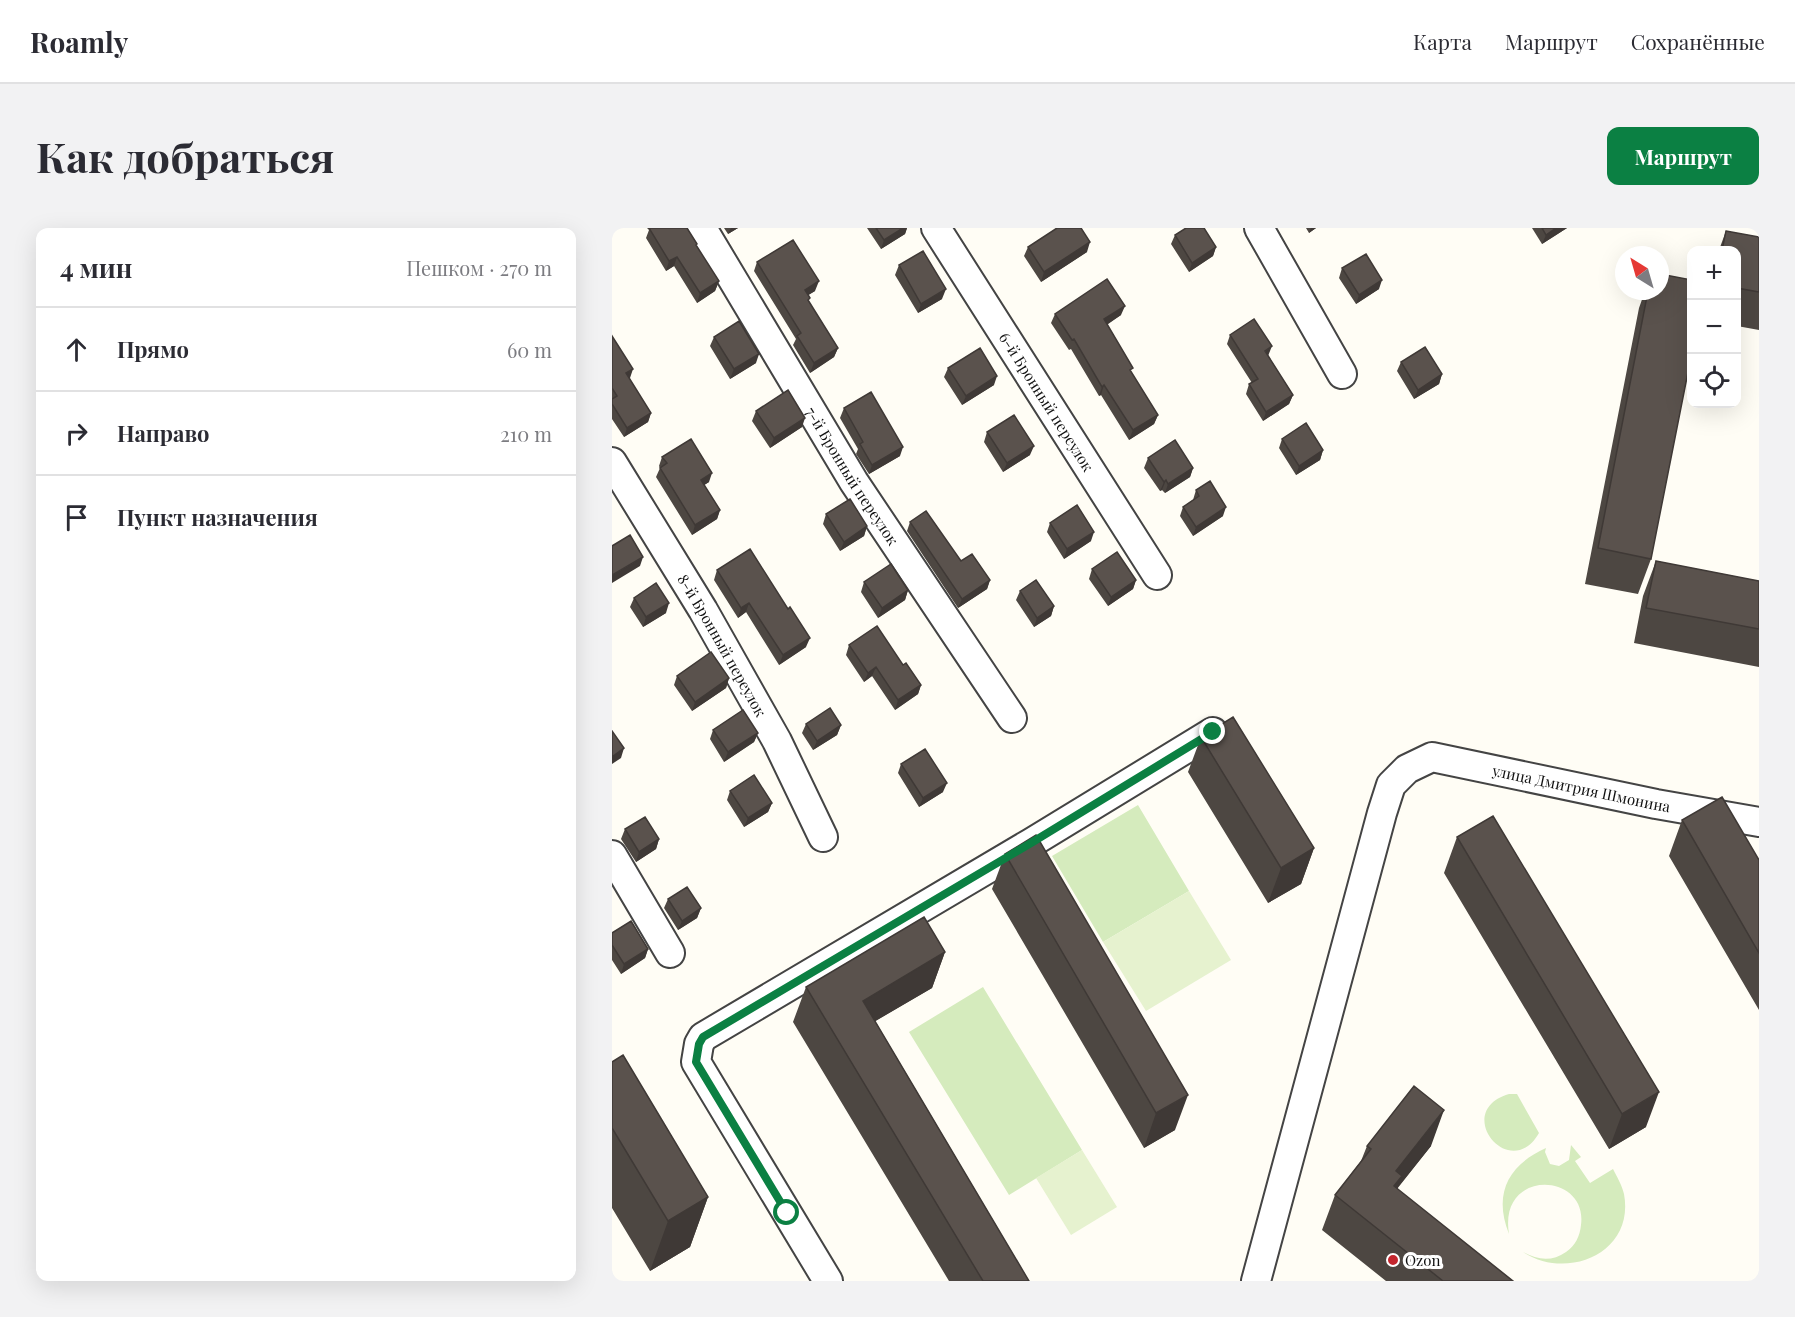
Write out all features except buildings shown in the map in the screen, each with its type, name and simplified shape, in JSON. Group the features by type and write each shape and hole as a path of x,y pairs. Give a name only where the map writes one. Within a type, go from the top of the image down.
{"street":[{"name":"7-й Бронный переулок","path":"702,228 854,482 1012,718"},
{"name":"6-й Бронный переулок","path":"936,228 1157,575"},
{"path":"1259,228 1342,374"},
{"name":"8-й Бронный переулок","path":"612,462 703,610 777,741 823,837"},
{"path":"828,1281 696,1062 699,1044 703,1037 1031,843 1213,732"},
{"name":"улица Дмитрия Шмонина","path":"1256,1281 1382,813 1391,785 1407,769 1432,757 1656,804 1759,822"},
{"path":"612,855 670,953"}],"green space":[{"path":"1138,805 1189,891 1103,942 1052,856"},
{"path":"1189,891 1231,960 1146,1011 1103,942"},
{"path":"983,987 1082,1150 1009,1195 909,1032"},
{"path":"1509,1094 1517,1094 1539,1133 1527,1147 1514,1151 1501,1148 1491,1139 1485,1127 1485,1114 1492,1103"},
{"path":"1571,1145 1581,1157 1575,1161 1590,1183 1613,1169 1624,1194 1625,1215 1619,1232 1608,1246 1594,1256 1577,1262 1559,1263 1540,1260 1531,1256 1550,1259 1569,1250 1580,1233 1579,1207 1571,1195 1558,1187 1544,1185 1529,1188 1517,1197 1509,1212 1509,1234 1504,1220 1503,1206 1507,1182 1513,1172 1533,1155 1546,1148 1545,1152 1550,1164 1559,1166 1569,1160"},
{"path":"1082,1150 1117,1207 1071,1235 1036,1178"}],"place":[{"name":"Ozon","path":"1393,1260"}],"route":[{"path":"787,1213 696,1062 699,1044 703,1037 1031,843 1213,732"}]}
